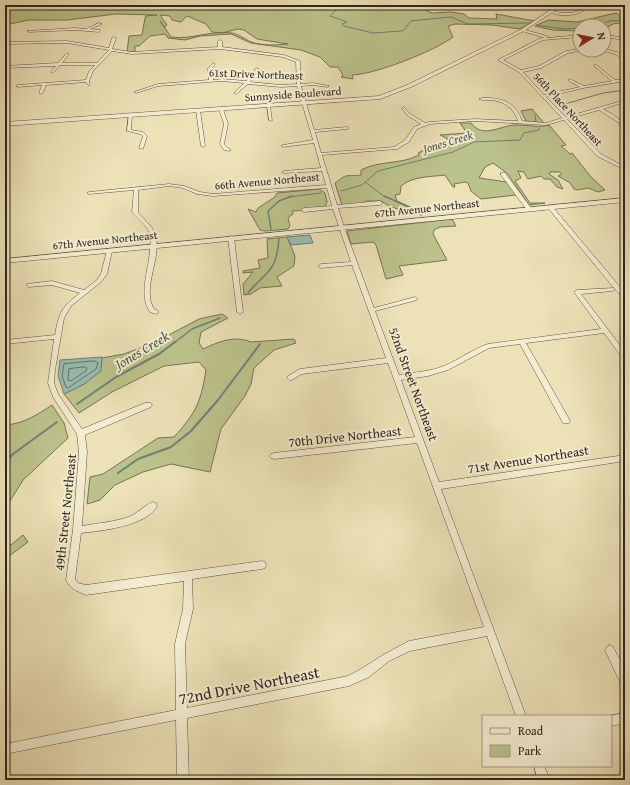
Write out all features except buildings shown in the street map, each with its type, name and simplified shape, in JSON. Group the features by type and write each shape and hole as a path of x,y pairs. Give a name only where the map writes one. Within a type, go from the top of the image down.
{"street":[{"name":"Sunnyside Boulevard","path":"5,124 365,99 392,93 524,30 561,5"},
{"path":"551,12 583,12 590,5"},
{"path":"86,30 100,24"},
{"path":"612,37 623,38 623,29"},
{"path":"51,42 56,30"},
{"path":"524,30 546,37 572,36"},
{"path":"29,31 99,31"},
{"name":"56th Place Northeast","path":"546,37 500,60 520,71 599,155 625,169"},
{"path":"18,86 88,83 91,71 110,50 114,38"},
{"path":"5,43 71,42 110,50 138,53 220,48 220,41"},
{"name":"52nd Street Northeast","path":"220,48 284,56 295,59 298,63 297,78 341,227 373,310 520,715"},
{"path":"520,71 540,67 567,52 572,51"},
{"path":"612,53 625,58"},
{"path":"53,72 66,54"},
{"path":"25,66 28,59"},
{"path":"5,67 96,64"},
{"path":"211,80 210,68 213,64"},
{"path":"595,65 614,81"},
{"path":"236,93 257,73 257,69"},
{"name":"61st Drive Northeast","path":"136,92 152,86 211,80 247,82 278,86 328,86"},
{"path":"570,80 583,86"},
{"path":"544,96 583,86 625,80"},
{"path":"41,93 44,84"},
{"path":"480,100 498,100 508,103 515,110 520,122"},
{"path":"320,154 395,148 404,144 412,131 423,124 475,120 542,124 625,101"},
{"path":"268,105 271,120"},
{"path":"221,108 226,124 222,144 229,150"},
{"path":"404,108 408,114 423,124"},
{"path":"599,108 620,121 625,131"},
{"path":"198,110 203,146"},
{"path":"130,115 129,130 141,133 145,136 141,148"},
{"path":"313,131 347,128"},
{"path":"283,146 316,141"},
{"path":"284,172 324,168"},
{"path":"503,174 530,209"},
{"name":"66th Avenue Northeast","path":"89,193 177,186 199,193 213,195 329,186"},
{"path":"136,189 135,212 151,230 154,239 152,266 148,282 148,305 152,311 156,312"},
{"name":"67th Avenue Northeast","path":"5,261 625,200"},
{"path":"304,210 380,203"},
{"path":"550,207 625,296"},
{"path":"230,229 240,312"},
{"name":"49th Street Northeast","path":"109,251 107,268 104,274 65,311 61,318 56,337 51,383 55,395 81,433 83,452 77,530 70,568 70,580 75,586 86,590 188,575"},
{"path":"321,266 355,263"},
{"path":"29,285 52,283 84,292"},
{"path":"612,288 577,292 625,357"},
{"path":"373,310 415,299"},
{"path":"397,378 425,374 447,368 488,346 606,331"},
{"path":"5,342 56,337"},
{"path":"522,342 566,421"},
{"path":"290,378 300,372 390,360"},
{"path":"81,433 148,405"},
{"name":"70th Drive Northeast","path":"274,456 419,440"},
{"name":"71st Avenue Northeast","path":"436,486 625,458"},
{"path":"77,530 126,523 136,519 153,506"},
{"path":"183,780 180,644 188,609 188,575 262,565"},
{"name":"72nd Drive Northeast","path":"5,749 348,681 366,673 386,658 409,646 490,632"},
{"path":"610,650 625,680"},
{"path":"612,721 625,718"},
{"path":"539,767 544,780"}],"green space":[{"path":"5,5 415,5 432,13 451,12 464,14 469,18 497,19 496,14 535,21 519,29 493,25 455,24 448,26 453,37 444,43 388,67 352,75 353,79 341,77 343,75 338,67 330,67 320,57 301,50 251,43 231,34 200,36 185,40 168,38 165,34 150,36 139,46 135,46 135,52 127,52 129,36 142,35 146,18 145,16 157,15 116,14 67,20 29,20 5,25","holes":["160,15 170,16 172,20 181,22 187,16 206,24 212,32 219,33 179,38 171,37 160,21 165,27 167,25","238,29 244,30 257,39 288,44 260,44 251,42 239,35 224,32"]},
{"path":"616,13 625,18 625,22 612,25 612,18 594,18"},
{"path":"548,20 572,22 572,31 553,30 535,26"},
{"path":"532,109 544,123 526,121 521,111"},
{"path":"460,123 471,123 476,128 487,131 512,125 549,125 566,145 561,146 570,154 572,153 591,177 605,190 598,192 588,188 577,190 574,189 570,183 558,176 562,174 560,172 550,172 549,174 558,180 563,189 557,187 550,179 544,179 541,176 528,179 524,172 518,171 521,178 515,181 530,203 545,203 529,205 507,173 493,163 485,167 479,178 507,182 516,195 481,199 471,191 468,183 465,182 454,184 455,187 453,187 445,175 411,180 401,186 400,194 395,195 397,201 419,211 422,215 416,210 407,207 405,211 391,207 381,201 366,201 363,203 342,205 335,183 343,177 361,175 361,170 368,167 405,160 419,155 418,153 448,139 440,135 467,133"},
{"path":"319,189 325,193 327,202 325,207 292,211 293,214 288,218 290,226 288,229 260,230 248,209 256,212 258,208 275,197 277,193"},
{"path":"452,219 456,226 440,227 434,230 433,234 447,260 399,266 403,275 386,279 376,245 373,242 351,244 347,231"},
{"path":"287,237 295,256 294,266 277,277 282,286 260,288 251,294 244,295 243,284 253,272 243,273 243,271 260,268 258,260 268,258 267,239"},
{"path":"222,314 228,318 201,332 199,343 203,349 232,339 251,342 294,339 296,343 274,350 254,368 251,384 245,396 221,429 210,472 171,464 143,472 115,485 100,500 87,504 90,477 103,474 158,438 174,437 188,421 196,406 202,391 206,370 199,362 164,366 112,392 79,413 64,394 84,384 100,371 102,358 124,354 143,347 153,349 160,347 163,338 199,319"},
{"path":"52,405 64,423 68,438 23,480 5,509 5,425 24,421"},
{"path":"23,535 28,542 5,559 5,546 11,545"}],"water":[{"path":"310,235 313,243 291,245 287,237"},
{"path":"102,357 101,371 84,384 64,394 58,376 60,360"}],"waterway":[{"name":"Jones Creek","path":"317,5 337,9 330,16 347,22 342,24 344,26 373,33 401,31 404,30 411,21 451,17 468,24 531,23"},
{"name":"Jones Creek","path":"612,21 625,20"},
{"name":"Jones Creek","path":"537,25 564,29 572,28"},
{"name":"Jones Creek","path":"558,106 603,93 625,90"},
{"name":"Jones Creek","path":"535,115 536,122"},
{"name":"Jones Creek","path":"365,182 378,171 453,152 474,142 520,140 524,133 539,130 539,128"},
{"name":"Jones Creek","path":"341,191 362,185 365,182"},
{"path":"365,182 385,197"},
{"name":"Jones Creek","path":"290,197 321,193"},
{"path":"384,196 418,211 421,215"},
{"name":"Jones Creek","path":"271,229 268,211 279,201 290,197"},
{"name":"Jones Creek","path":"248,293 273,265 276,259 279,239"},
{"name":"Jones Creek","path":"174,343 192,329 220,318"},
{"name":"Jones Creek","path":"77,404 116,377 159,354 175,342"},
{"path":"118,473 138,459 171,447 191,431 218,400 260,344"},
{"name":"Jones Creek","path":"5,463 13,454 57,422"}]}
